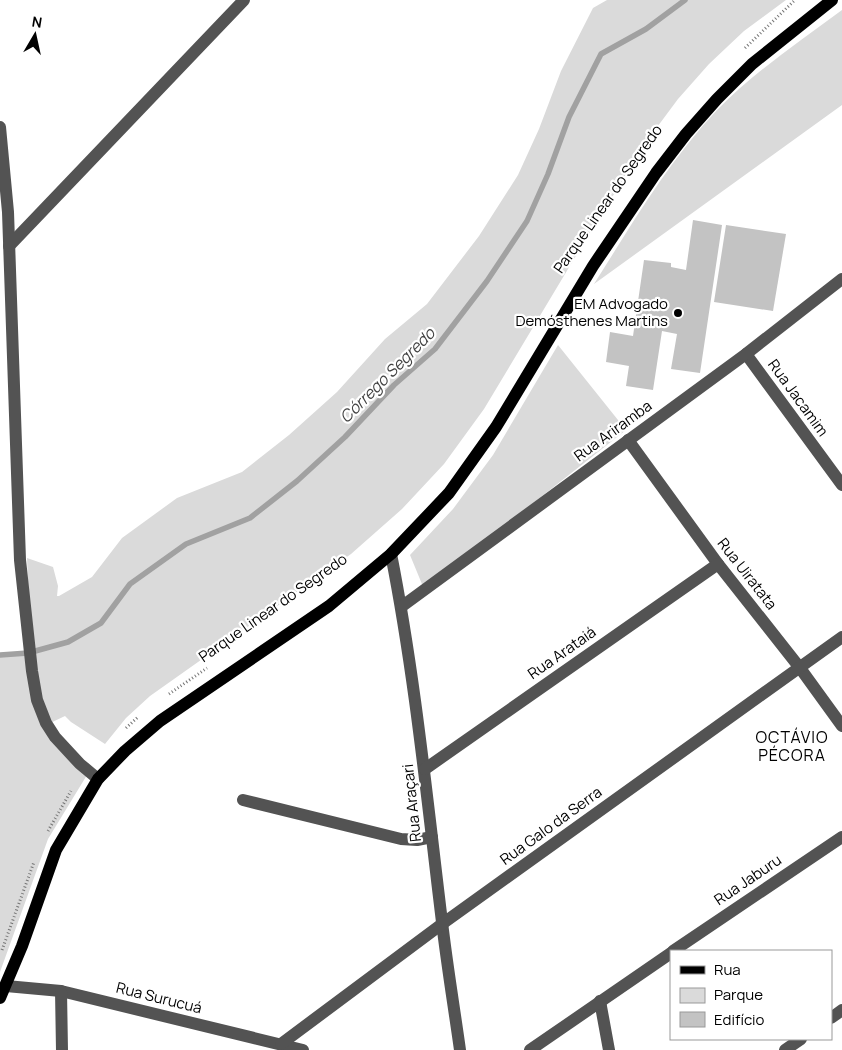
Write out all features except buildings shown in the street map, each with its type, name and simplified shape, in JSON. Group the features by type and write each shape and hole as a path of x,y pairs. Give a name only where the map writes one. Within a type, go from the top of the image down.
{"main road":[{"path":"0,998 56,850 98,779 125,751 160,722 329,606 391,554 449,493 496,427 594,266 656,173 686,134 752,64 832,0"}],"street":[{"path":"9,246 244,0"},
{"path":"0,127 8,212 20,560 32,671 37,700 46,723 55,737 87,771 98,779"},
{"name":"Rua Ariramba","path":"401,607 746,354 842,280"},
{"name":"Rua Jacamim","path":"746,354 842,485"},
{"name":"Rua Uiratata","path":"628,440 718,564 800,668 842,726"},
{"name":"Rua Araçari","path":"391,554 401,607 425,769 442,924 460,1050"},
{"name":"Rua Arataiá","path":"425,769 718,564"},
{"name":"Rua Galo da Serra","path":"281,1044 442,924 842,637"},
{"path":"243,800 402,839 417,840 432,837"},
{"name":"Rua Jaburu","path":"675,950 842,837"},
{"name":"Rua Jaburu","path":"530,1050 670,953"},
{"name":"Rua Surucuá","path":"6,986 61,991 303,1050"},
{"path":"61,991 62,1050"},
{"path":"600,1001 609,1050"},
{"path":"785,1050 800,1040"}],"path":[{"path":"743,50 795,0"},
{"name":"Parque Linear do Segredo","path":"162,699 210,666"},
{"path":"123,730 142,714"},
{"path":"47,832 68,795 87,771"},
{"path":"0,955 36,856"}],"green space":[{"path":"607,0 786,0 744,31 709,64 678,99 649,138 484,409 444,464 402,509 351,554 150,696 126,718 105,744 65,716 46,725 87,775 48,839 0,972 0,654 25,651 29,604 27,558 53,567 58,586 57,596 59,596 92,577 122,538 177,498 242,472 289,435 337,392 385,339 427,304 479,236 518,175 539,129 561,71 593,8"},
{"path":"842,10 842,105 594,284 667,172 682,151 717,110 761,70"},
{"path":"558,345 626,430 424,589 410,555 453,509 493,455"}],"waterway":[{"name":"Córrego Segredo","path":"0,655 28,653 68,642 101,623 130,584 186,544 250,518 297,481 345,437 394,385 435,349 487,281 527,221 548,174 569,117 601,54 646,29 685,0"}],"place":[{"name":"EM Advogado Demósthenes Martins","path":"678,313"}],"district":[{"name":"OCTÁVIO PÉCORA","path":"792,746"}]}
